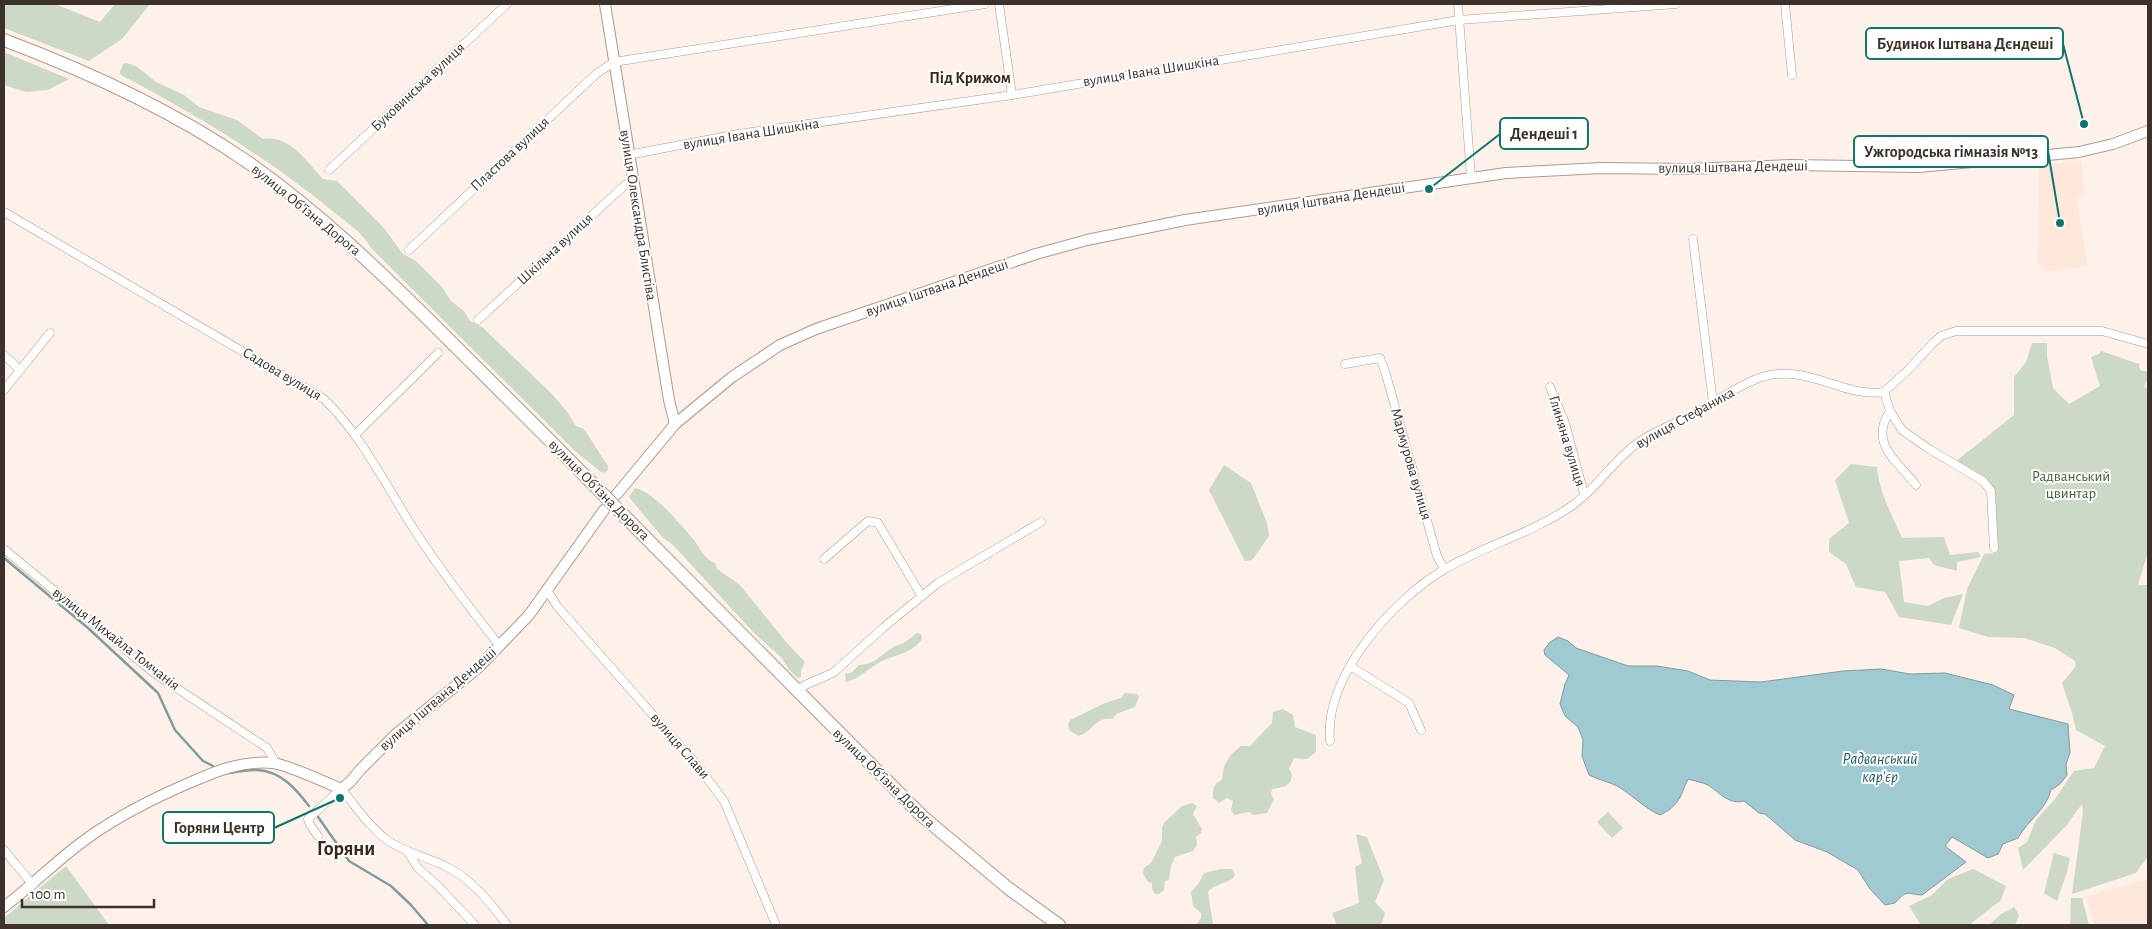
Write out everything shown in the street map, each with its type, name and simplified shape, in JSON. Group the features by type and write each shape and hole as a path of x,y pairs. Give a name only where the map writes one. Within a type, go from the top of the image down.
{"highway":[{"name":"вулиця Обʼїзна Дорога","path":"4,40 47,56 115,86 160,109 246,161 317,216 400,292 922,816 1000,882 1059,925"}],"street":[{"name":"Буковинська вулиця","path":"329,170 507,4"},
{"name":"вулиця Олександра Блистіва","path":"605,4 669,400 676,424"},
{"path":"614,62 985,4"},
{"path":"999,4 1012,94"},
{"path":"1458,4 1471,178"},
{"name":"вулиця Івана Шишкіна","path":"628,155 738,134 1012,94 1459,20 1676,4"},
{"path":"1785,4 1792,75"},
{"name":"Пластова вулиця","path":"409,250 596,74 614,62"},
{"name":"вулиця Іштвана Дендеші","path":"617,494 676,424 758,358 791,340 1036,254 1087,240 1150,226 1530,170 1792,165 1909,168 2079,152 2113,144 2148,131"},
{"name":"Шкільна вулиця","path":"478,320 625,185 634,180"},
{"name":"Садова вулиця","path":"4,212 318,395 329,404 356,434 415,531 448,580 499,646"},
{"path":"1693,239 1713,403"},
{"path":"1994,548 1991,491 1983,481 1908,435 1897,424 1884,392 1903,376 1933,342 1941,336 1956,331 2102,331 2148,344"},
{"path":"4,390 50,333"},
{"path":"356,434 438,353"},
{"path":"4,355 20,370"},
{"name":"Мармурова вулиця","path":"1345,364 1380,358 1437,556 1444,569"},
{"name":"вулиця Стефаника","path":"1330,741 1329,729 1334,704 1350,666 1363,645 1385,618 1444,569 1537,526 1574,504 1618,460 1642,440 1762,377 1784,374 1812,376 1866,393 1884,392"},
{"name":"Глиняна вулиця","path":"1550,387 1564,423 1584,494"},
{"path":"1890,410 1884,419 1881,434 1884,445 1916,485"},
{"name":"вулиця Іштвана Дендеші","path":"341,789 350,782 379,750 479,667 529,615 604,510"},
{"path":"824,559 868,521 873,521 878,523 921,595"},
{"path":"797,692 804,685 833,673 921,595 980,556 1041,522"},
{"name":"вулиця Михайла Томчанія","path":"4,550 154,673 267,748 276,763"},
{"name":"вулиця Слави","path":"547,590 557,606 696,764 724,801 776,925"},
{"path":"1350,666 1409,703 1421,730"},
{"path":"4,907 88,838 143,804 227,768 256,762 276,763 341,789 373,828 386,839 408,852 456,872 486,898 507,925"},
{"path":"318,836 308,819 341,789"},
{"path":"4,850 33,885"},
{"path":"408,852 417,867 438,886 474,925"}],"shaded area":[{"path":"2081,162 2085,194 2087,195 2077,198 2088,266 2045,272 2038,262 2039,165"},
{"path":"2148,879 2148,925 2094,925 2087,896"}],"green space":[{"path":"4,4 55,4 100,22 115,4 150,4 122,39 89,61 4,28"},
{"path":"4,52 69,79 48,90 26,92 4,85"},
{"path":"123,64 136,66 156,82 184,95 199,107 237,120 263,139 273,139 289,145 304,157 323,179 337,181 384,228 403,254 416,261 442,287 451,301 464,311 470,321 482,327 552,394 576,426 584,429 608,466 608,470 604,473 601,472 575,451 352,227 305,189 254,153 176,105 121,75 120,72"},
{"name":"Радванський цвинтар","path":"2032,343 2047,343 2047,357 2053,388 2069,404 2100,386 2091,357 2099,354 2101,351 2139,364 2140,370 2148,372 2148,379 2144,386 2148,390 2148,551 2138,585 2148,585 2148,856 2136,873 2072,894 2083,812 2082,804 2066,826 2023,870 2018,848 2027,842 2036,820 2055,799 2074,771 2094,768 2105,746 2076,730 2062,683 2076,666 2075,661 2055,648 2024,638 1988,637 1959,628 1967,589 1984,554 1995,553 1993,487 1955,462 2014,415 2014,377 2026,362"},
{"path":"1851,464 1877,467 1883,494 1902,538 1944,537 1950,555 1978,552 1981,557 1957,562 1957,571 1934,565 1929,558 1899,561 1904,602 1928,606 1944,598 1963,594 1951,625 1899,617 1885,592 1856,587 1846,564 1829,552 1829,539 1849,523 1835,480"},
{"path":"1224,465 1251,483 1267,523 1269,536 1252,560 1245,561 1209,490"},
{"path":"635,488 659,502 689,534 706,557 715,563 717,569 740,585 805,662 801,671 801,677 798,678 789,670 782,658 755,634 673,545 663,538 629,497"},
{"path":"917,633 921,634 922,639 914,648 880,662 860,676 846,682 845,674 851,673 859,665 874,661"},
{"path":"1125,693 1137,694 1139,697 1135,707 1116,714 1113,719 1101,720 1087,732 1078,736 1069,730 1070,720 1105,703 1121,698"},
{"path":"1283,709 1293,715 1295,727 1316,735 1316,752 1307,759 1294,758 1289,769 1292,774 1290,782 1286,786 1272,789 1271,794 1274,799 1267,813 1254,815 1249,812 1234,815 1231,810 1233,801 1227,798 1219,803 1213,798 1214,787 1222,780 1225,765 1233,753 1241,746 1250,746 1272,723 1273,712"},
{"path":"1192,803 1197,806 1193,814 1202,829 1201,833 1196,837 1197,845 1193,851 1175,857 1171,866 1169,880 1165,881 1164,890 1159,894 1155,894 1152,889 1152,883 1148,882 1143,873 1144,868 1151,863 1162,841 1164,823 1182,806"},
{"path":"1608,812 1623,828 1612,838 1597,822"},
{"path":"1356,834 1367,837 1384,880 1375,902 1385,913 1381,925 1337,925 1332,913 1359,903 1355,867 1362,863"},
{"path":"2054,853 2070,858 2057,901 2044,893"},
{"path":"66,866 109,925 4,925 4,918"},
{"path":"1221,869 1232,869 1234,877 1208,892 1213,924 1215,925 1196,925 1201,918 1201,913 1193,906 1191,892 1199,883 1204,873"},
{"path":"1973,869 2006,886 2001,900 1969,925 1921,925 1909,906 1932,895 1948,879"},
{"path":"2071,898 2082,898 2089,925 2070,925"},
{"path":"2014,907 2019,915 2015,925 1989,925 2001,914"}],"water":[{"name":"Радванський карʼєр","path":"1558,637 1568,641 1576,648 1628,666 1657,666 1688,671 1710,680 1761,682 1843,671 1881,669 1910,674 1945,673 1993,685 2014,695 2009,709 2068,724 2070,753 2066,764 2067,775 2060,784 2051,790 2041,809 2018,838 2003,844 1998,854 1988,858 1952,837 1945,846 1966,862 1922,895 1907,893 1895,903 1885,905 1870,889 1858,870 1827,852 1795,840 1765,814 1759,813 1744,801 1739,802 1725,798 1706,784 1688,779 1681,796 1675,804 1660,815 1650,810 1619,787 1589,775 1582,756 1583,740 1578,727 1565,716 1560,704 1569,675 1545,655 1544,650 1549,643"}],"waterway":[{"path":"4,558 88,628 158,693 175,730 203,761 213,766"},
{"path":"225,773 253,770 266,771 281,777 299,793 309,806"},
{"path":"316,814 349,861 391,886 428,925"}],"place":[{"name":"Будинок Іштвана Дєндеші","path":"2084,124"},
{"name":"Дендеші 1","path":"1429,189"},
{"name":"Ужгородська гімназія №13","path":"2060,223"},
{"name":"Горяни Центр","path":"340,798"}],"district":[{"name":"Під Крижом","path":"970,78"},
{"name":"Горяни","path":"346,849"}]}
